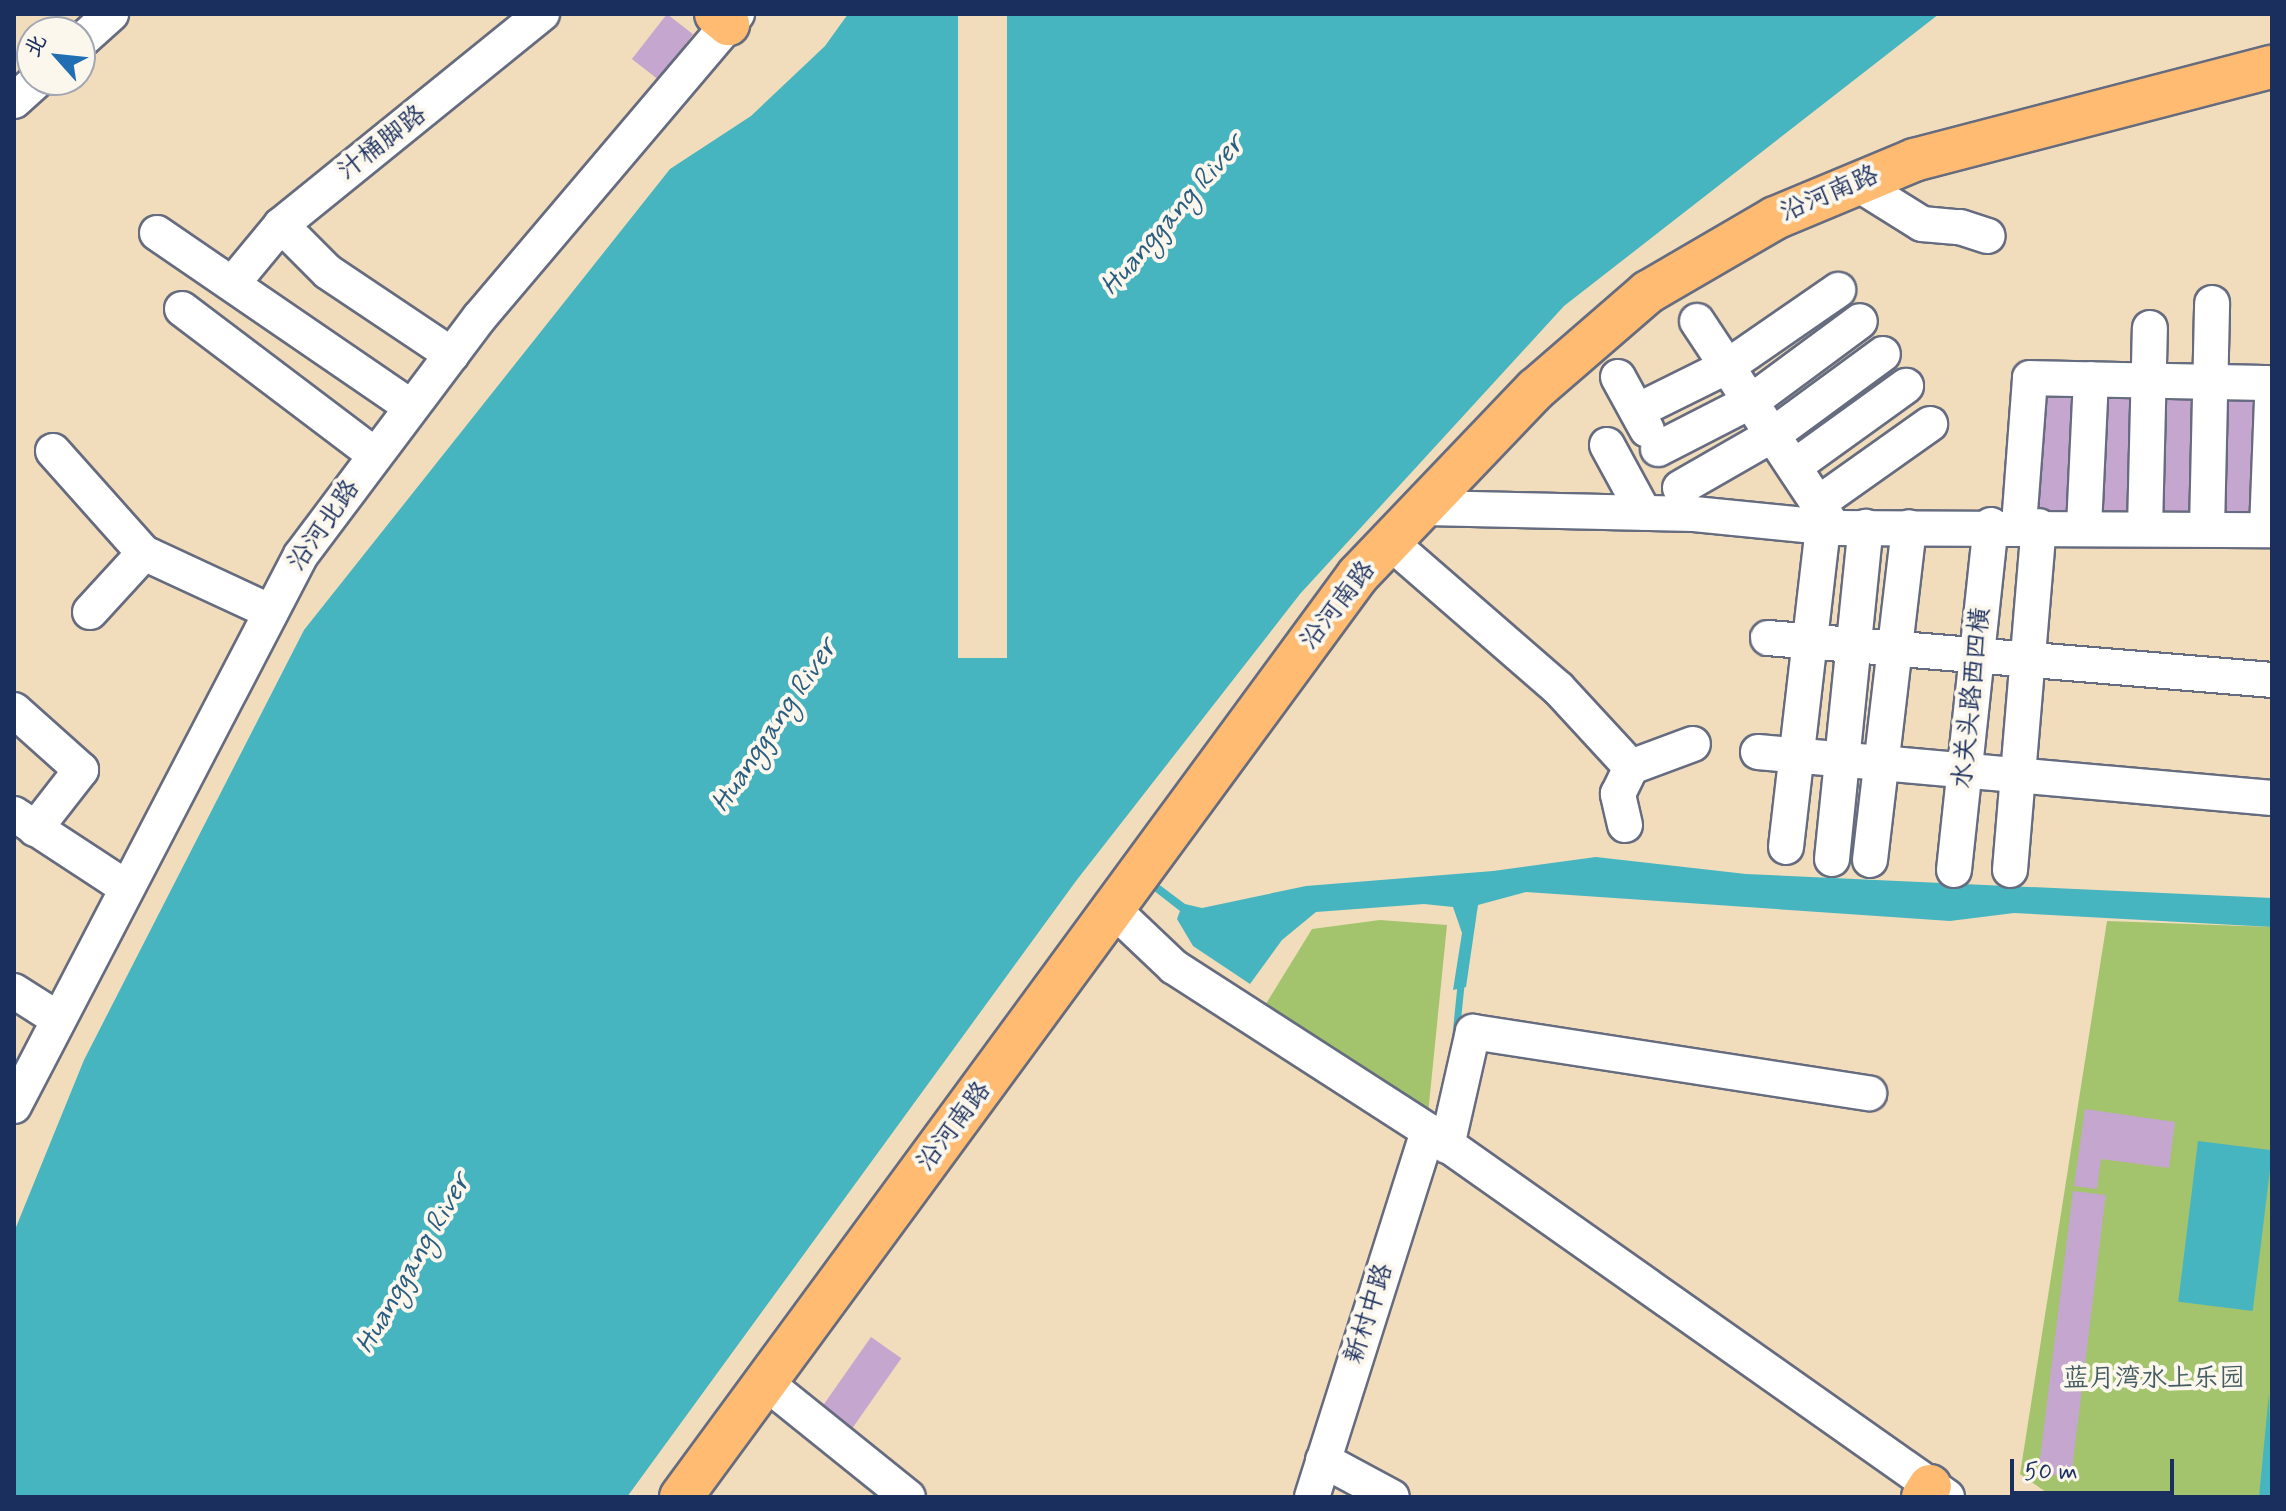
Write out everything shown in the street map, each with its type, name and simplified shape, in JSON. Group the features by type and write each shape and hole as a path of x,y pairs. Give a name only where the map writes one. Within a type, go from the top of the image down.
{"main road":[{"name":"沿河南路","path":"681,1497 1115,911 1358,575 1426,508 1536,389 1648,292 1775,218 1914,160 2272,67"}],"street":[{"path":"96,28 111,14"},
{"name":"汁桶脚路","path":"233,283 281,225 542,14"},
{"name":"沿河北路","path":"14,1106 301,555 452,355 727,17"},
{"path":"1858,184 1922,224 1960,227 1988,236"},
{"path":"281,225 328,272 452,355"},
{"path":"157,233 411,407"},
{"path":"1637,411 1728,366 1838,290"},
{"path":"2207,529 2212,303"},
{"path":"182,309 375,455"},
{"path":"1697,321 1836,521 1855,645 1832,859"},
{"path":"1658,449 1752,401 1860,321"},
{"path":"2145,528 2150,328"},
{"path":"1426,508 1644,513 1687,501 1883,354"},
{"path":"1618,377 1687,501"},
{"path":"2010,870 2027,659 2016,525 2030,378 2272,383"},
{"path":"2084,527 2091,379"},
{"path":"1795,466 1906,386"},
{"path":"1687,501 1836,521 1909,527 2016,525 2269,530 2272,398"},
{"path":"1786,847 1810,641 1836,521 1930,424"},
{"path":"1607,445 1644,513"},
{"path":"53,451 144,553 271,612"},
{"name":"水关头路西四横","path":"1954,870 1978,655 2016,525"},
{"path":"1870,860 1909,527"},
{"path":"1391,543 1558,688 1631,767"},
{"path":"90,612 144,553"},
{"path":"1768,638 2272,680"},
{"path":"14,710 81,770 25,822 127,888"},
{"path":"1625,825 1618,794 1631,767 1693,744"},
{"path":"1758,752 2272,798"},
{"path":"1115,911 1174,967 1438,1138 1933,1493"},
{"path":"14,991 58,1019"},
{"name":"新村中路","path":"1312,1497 1473,1032 1869,1093"},
{"path":"766,1383 908,1497"},
{"path":"1323,1460 1392,1497"}],"green space":[{"path":"1380,920 1447,925 1428,1114 1264,1007 1312,929"},
{"name":"蓝月湾水上乐园","path":"2107,921 2272,927 2272,1497 2053,1497 2020,1474"}],"water":[{"name":"Huanggang River","path":"848,14 1939,14 1564,306 1300,594 1076,881 627,1497 14,1497 14,1232 84,1060 304,630 670,169 751,116 825,46"},
{"path":"1596,857 1746,874 2272,898 2272,927 2014,913 1950,921 1526,892 1478,905 1466,987 1453,990 1462,933 1453,907 1424,904 1316,912 1282,940 1250,984 1193,946 1177,919 1180,911 1144,883 1149,877 1185,904 1202,908 1306,886 1493,871"},
{"path":"2198,1141 2272,1150 2253,1311 2178,1302"},
{"path":"2269,1393 2272,1497 2259,1497"}],"pier":[{"path":"958,14 1007,14 1007,658 958,658"}],"building":[{"path":"667,14 693,34 658,79 632,59"},
{"path":"2038,385 2080,386 2078,516 2036,515"},
{"path":"2099,385 2141,386 2139,516 2097,515"},
{"path":"2162,385 2204,386 2202,515 2160,514"},
{"path":"2222,387 2265,388 2263,518 2220,517"},
{"path":"2085,1109 2175,1122 2169,1168 2101,1159 2097,1189 2074,1186"},
{"path":"2073,1191 2106,1195 2071,1477 2038,1473"},
{"path":"871,1337 901,1358 851,1429 821,1408"}],"waterway":[{"path":"1455,1039 1461,980"}]}
